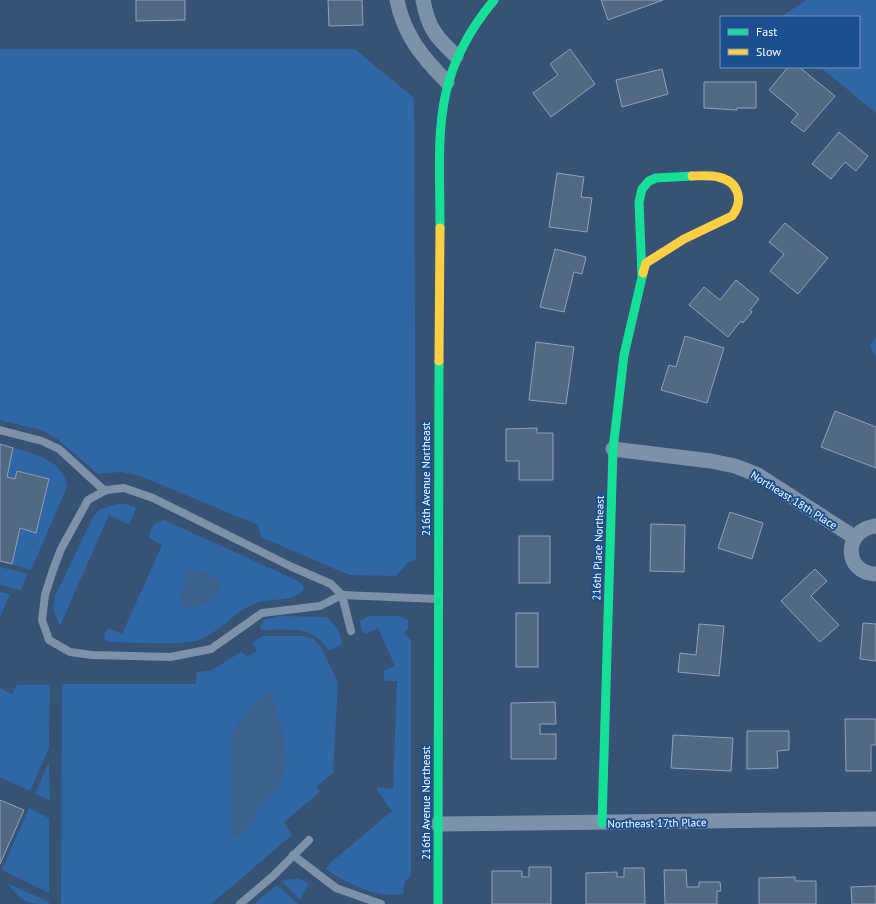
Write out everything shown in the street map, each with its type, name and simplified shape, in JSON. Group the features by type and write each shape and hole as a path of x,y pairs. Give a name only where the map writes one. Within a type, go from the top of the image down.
{"street":[{"path":"397,0 399,14 418,50 426,62 447,82"},
{"path":"423,0 427,21 439,40 456,56"},
{"name":"216th Avenue Northeast","path":"438,904 440,121 444,93 456,56 485,10 494,0"},
{"name":"216th Place Northeast","path":"602,823 613,449 617,393 636,296 646,263 668,248 732,216 736,211 740,199 738,191 734,185 719,177 660,176 646,183 642,189 639,202 642,276"},
{"name":"Northeast 18th Place","path":"613,449 710,461 735,466 758,475 854,537"},
{"path":"876,526 868,527 854,537 851,553 853,562 866,573 876,574"},
{"name":"Northeast 17th Place","path":"438,824 876,819"}],"lane":[{"path":"0,430 42,440 59,449 105,491"},
{"path":"351,631 342,594 331,584 292,567 147,495 124,488 105,491 88,500 61,549 45,595 42,620 49,640 70,652 92,655 170,657 211,649 262,613 320,606 342,594 438,599"},
{"path":"240,904 308,840"},
{"path":"293,855 336,888 382,904"}],"shaded area":[{"path":"806,0 876,0 876,113 821,68 860,68 860,16 782,16"},
{"path":"0,49 355,49 414,98 416,560 408,562 396,576 350,575 337,570 261,537 258,525 140,476 121,472 98,474 56,438 41,430 0,420"},
{"path":"876,337 876,358 870,346"},
{"path":"13,448 39,456 55,465 65,478 67,487 31,570 12,564 20,528 36,533 49,479 17,471 15,479 7,477"},
{"path":"118,504 127,504 136,508 130,523 128,524 109,515 60,626 53,609 55,596 94,515 100,509"},
{"path":"164,520 296,580 302,584 304,589 296,596 256,603 241,611 214,632 192,642 110,642 105,640 104,634 109,628 122,634 162,545 149,538 150,532 155,524"},
{"path":"0,567 28,574 21,590 0,585"},
{"path":"192,569 209,574 221,581 222,588 202,605 186,608 180,600 188,573"},
{"path":"0,592 10,594 0,617"},
{"path":"280,616 328,617 339,631 342,644 329,651 323,642 308,632 299,630 261,630 260,625 264,620"},
{"path":"369,616 399,616 408,620 408,629 404,632 411,641 411,876 405,881 403,894 383,894 362,889 325,869 330,863 392,811 377,790 377,787 393,789 397,681 386,681 384,679 384,671 395,666 378,628 365,634 362,632 360,621"},
{"path":"262,636 303,636 313,639 321,647 338,683 333,773 316,787 320,792 284,822 292,835 211,904 61,904 62,684 196,684 197,672 212,670 241,652 247,656 257,651 252,643"},
{"path":"17,685 50,685 49,748 30,791 0,777 0,688 12,694"},
{"path":"268,690 272,692 284,740 286,764 278,787 263,803 248,829 235,837 231,834 232,737 238,723 248,712 251,703 261,698 264,692"},
{"path":"49,761 50,800 35,794"},
{"path":"29,808 49,818 49,893 2,870"},
{"path":"300,879 309,884 300,900 282,881"},
{"path":"7,883 49,902 49,904 25,901"},
{"path":"277,885 298,904 254,904"}],"building":[{"path":"136,0 185,0 185,20 136,21"},
{"path":"328,0 362,0 363,25 329,26"},
{"path":"601,0 663,0 608,20"},
{"path":"570,49 595,84 551,117 533,93 558,75 550,64"},
{"path":"787,68 800,68 835,96 804,132 791,122 798,114 769,90"},
{"path":"662,69 668,94 622,107 616,80"},
{"path":"704,82 756,82 756,108 737,108 737,110 704,108"},
{"path":"839,132 868,156 856,171 845,162 831,179 812,164"},
{"path":"557,173 584,177 581,197 592,198 587,232 549,227"},
{"path":"785,223 828,258 798,294 770,271 784,254 769,242"},
{"path":"555,249 586,257 582,274 574,272 564,312 540,307"},
{"path":"736,280 759,299 750,310 752,312 743,323 741,321 728,337 689,305 704,287 720,300"},
{"path":"685,336 724,348 707,403 661,390 669,365 676,367"},
{"path":"536,342 574,347 566,404 529,400"},
{"path":"835,411 876,427 876,468 821,447"},
{"path":"537,428 537,433 553,433 553,480 519,480 519,461 506,461 506,429"},
{"path":"0,444 13,448 7,477 15,479 17,471 49,479 36,533 20,528 12,564 0,561"},
{"path":"730,512 763,523 752,559 718,548"},
{"path":"651,524 685,525 684,572 650,571"},
{"path":"519,536 550,536 550,583 519,583"},
{"path":"815,569 827,581 811,596 839,625 820,642 781,601"},
{"path":"516,613 538,613 538,667 516,667"},
{"path":"863,623 876,624 876,661 860,659"},
{"path":"699,624 724,626 719,676 678,672 680,653 696,655"},
{"path":"555,702 556,724 540,724 540,734 556,734 556,759 511,759 511,703"},
{"path":"845,719 876,719 876,745 871,745 871,771 846,771"},
{"path":"747,731 789,731 789,750 777,751 778,768 747,769"},
{"path":"673,735 733,738 731,771 671,768"},
{"path":"0,800 24,810 0,864"},
{"path":"529,867 551,867 551,904 492,904 492,871 522,871 522,877 529,877"},
{"path":"624,868 644,868 645,904 586,904 586,873 617,872 617,877 624,877"},
{"path":"664,870 686,870 687,887 699,887 699,882 720,882 721,891 717,891 717,904 665,904"},
{"path":"795,877 795,881 816,881 816,904 759,904 759,878"},
{"path":"876,886 876,904 852,904 851,887"}],"traffic: fast":[{"path":"440,228 440,135 443,108 449,81 459,55 473,28 494,0"},
{"path":"642,276 639,202 642,189 649,181 656,178 692,176"},
{"path":"602,823 613,449 624,355 643,273"},
{"path":"438,904 439,361"}],"traffic: slow":[{"path":"643,273 646,263 684,239 732,216 736,210 738,204 737,192 731,183 725,179 715,176 692,176"},
{"path":"439,361 440,228"}]}
